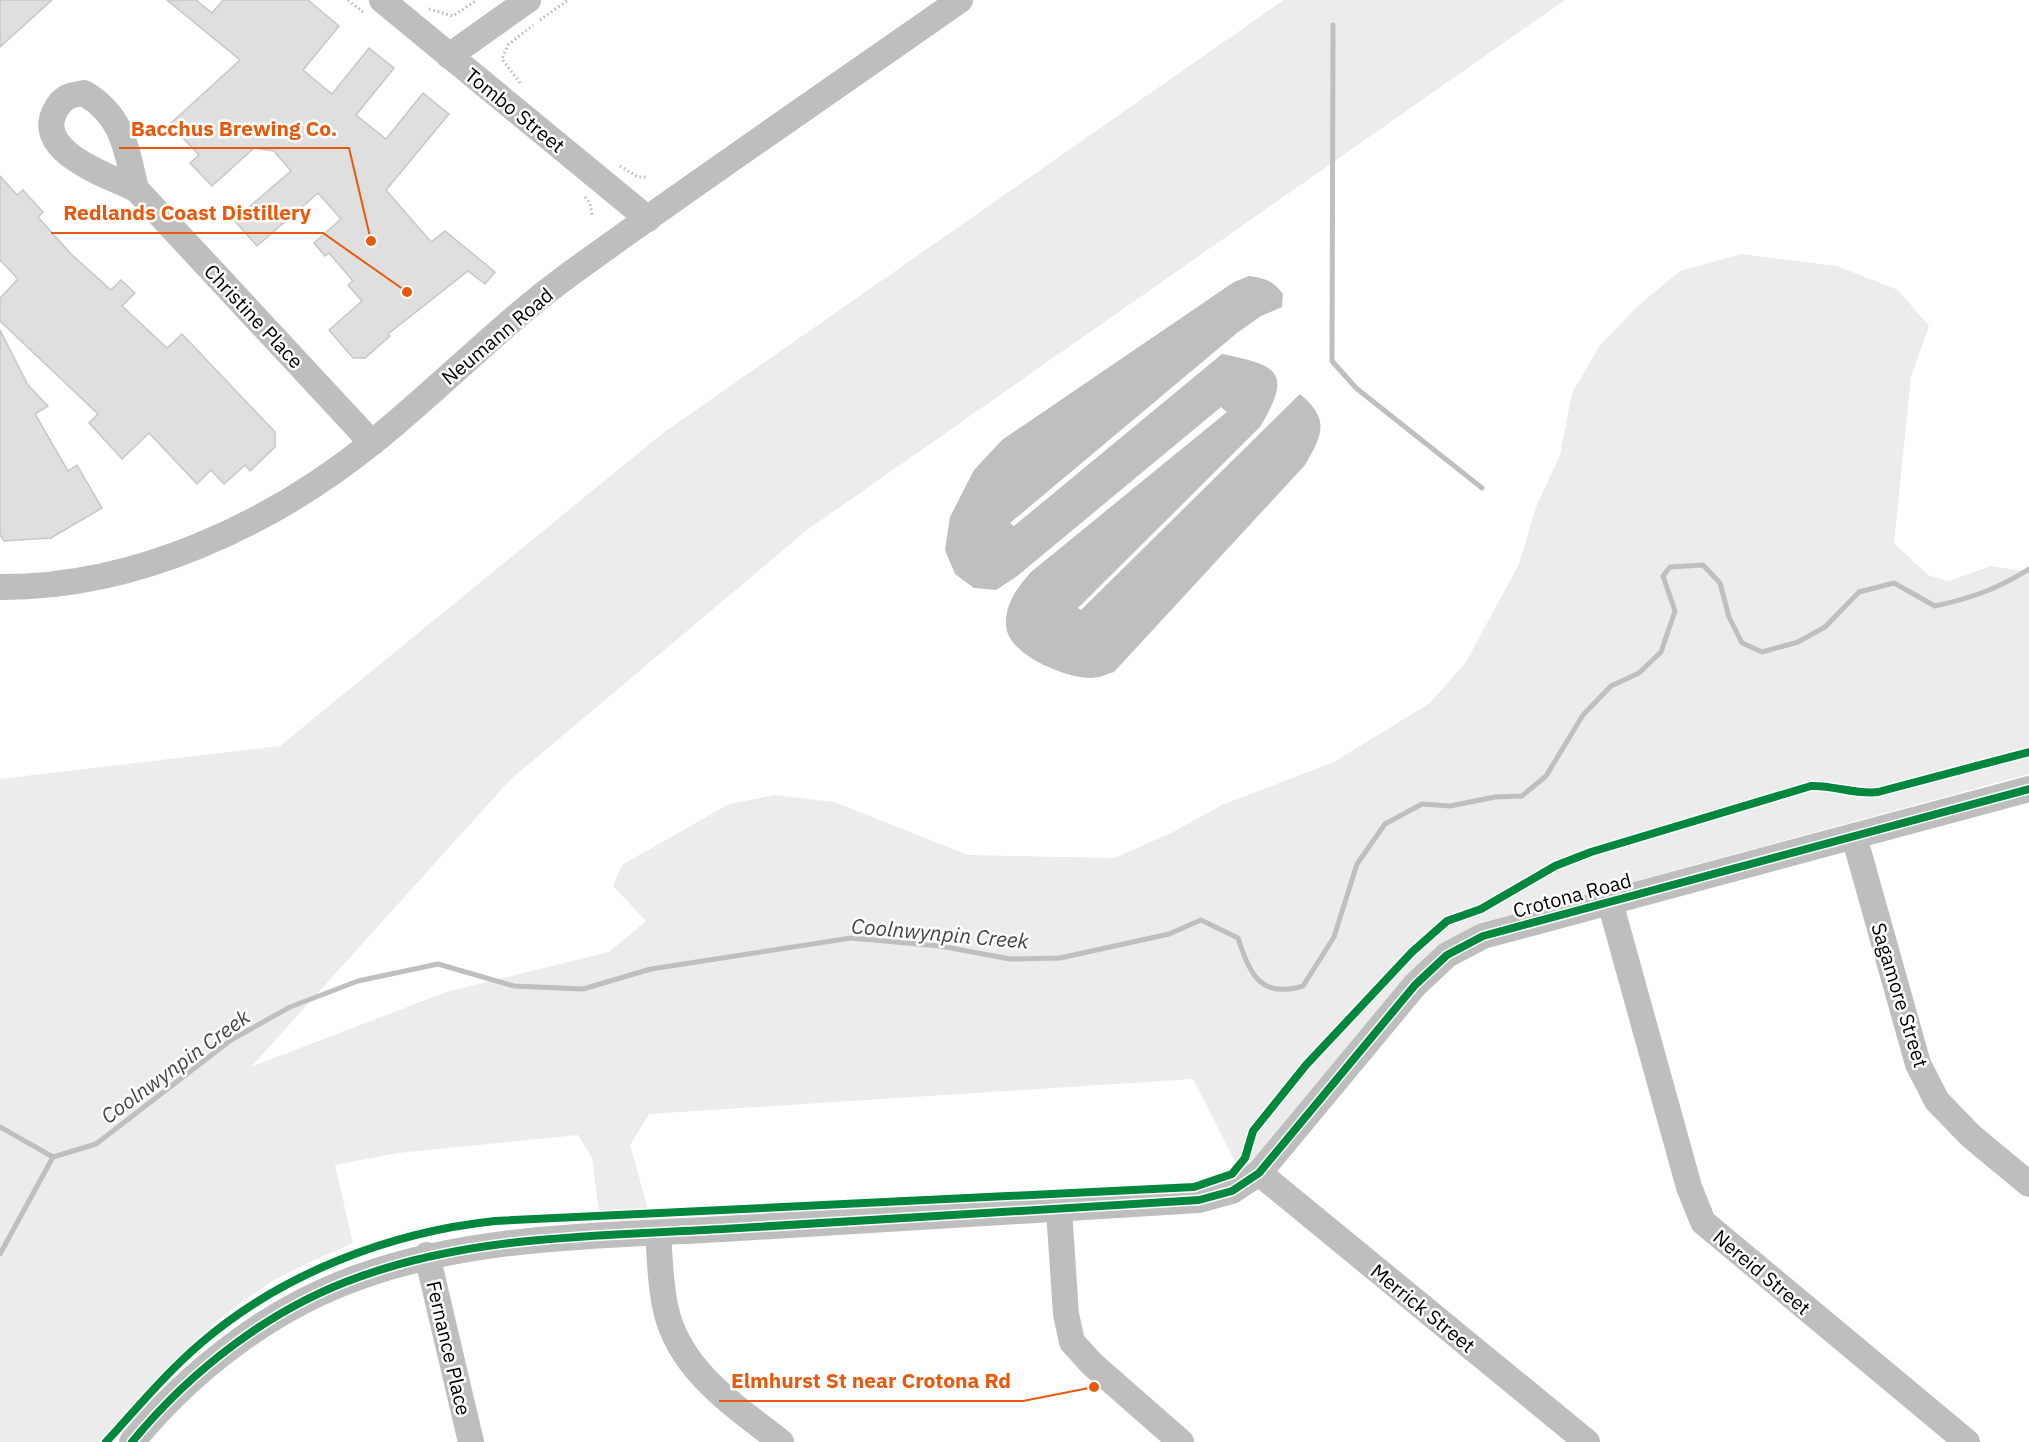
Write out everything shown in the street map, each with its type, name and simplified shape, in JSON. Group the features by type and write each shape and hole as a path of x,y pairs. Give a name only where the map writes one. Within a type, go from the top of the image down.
{"street":[{"name":"Tombo Street","path":"382,0 648,219"},
{"path":"449,56 528,0"},
{"name":"Neumann Road","path":"0,587 80,579 123,570 191,549 254,521 302,495 372,442 567,276 960,0"},
{"name":"Christine Place","path":"136,189 372,442"},
{"name":"Crotona Road","path":"132,1442 181,1390 246,1336 323,1291 428,1255 497,1244 1199,1200 1232,1191 1258,1173 1415,985 1447,955 1483,936 2029,789"},
{"name":"Sagamore Street","path":"1854,836 1918,1064 1936,1101 1971,1136 2029,1184"},
{"name":"Nereid Street","path":"1610,902 1689,1187 1703,1222 1967,1442"},
{"name":"Merrick Street","path":"1258,1173 1587,1442"},
{"path":"1059,1210 1066,1314 1072,1342 1092,1364 1180,1442"},
{"path":"658,1233 666,1311 682,1350 711,1387 781,1442"},
{"name":"Fernance Place","path":"428,1255 471,1442"}],"path":[{"path":"424,5 429,9 453,16 477,0"},
{"path":"525,88 502,59 508,45 568,0"},
{"path":"616,164 638,177 648,177"}],"shaded area":[{"path":"1284,0 1565,0 807,530 511,779 251,1067 446,992 609,952 646,921 613,886 622,865 729,804 775,795 834,802 968,855 1115,858 1173,832 1222,805 1334,762 1430,703 1466,662 1519,564 1536,507 1560,455 1572,393 1600,345 1638,306 1680,271 1741,254 1837,266 1898,290 1929,326 1911,377 1894,543 1928,575 1949,581 1991,566 2029,572 2029,774 1477,924 1439,946 1405,977 1252,1164 1240,1171 1193,1079 649,1114 630,1145 648,1209 599,1213 592,1158 578,1135 398,1153 335,1165 353,1243 284,1275 217,1321 176,1359 99,1442 0,1442 0,779 280,746 663,433"},
{"path":"1249,276 1264,279 1276,286 1283,294 1282,307 1261,316 1237,333 1010,523 1014,526 1222,354 1256,362 1267,367 1274,374 1277,383 1276,394 1260,427 1078,608 1081,610 1300,394 1310,403 1320,419 1319,436 1311,454 1305,465 1114,672 1094,678 1080,677 1040,663 1016,646 1009,636 1006,625 1010,603 1021,584 1031,572 1227,412 1221,407 1016,577 996,590 974,588 955,574 945,550 950,517 974,470 1002,440 1234,282"}],"building":[{"path":"0,0 52,0 0,47"},
{"path":"167,0 196,0 212,13 223,0 308,0 339,26 303,70 332,94 369,48 394,68 356,115 386,139 423,93 449,114 386,190 431,242 445,231 495,272 485,284 468,271 388,334 390,336 365,358 353,358 329,330 362,301 348,285 353,281 329,253 325,256 314,243 341,219 318,193 257,246 234,220 291,171 274,151 254,148 212,186 190,163 199,155 170,124 240,60"},
{"path":"0,176 17,195 23,190 43,212 38,217 71,254 111,290 121,280 135,293 122,306 167,348 182,334 275,432 275,447 250,471 245,465 224,484 211,470 197,484 149,433 122,459 89,423 98,414 0,321 0,298 18,279 0,260"},
{"path":"0,330 28,385 48,406 35,414 68,471 77,465 102,508 51,538 4,541 0,535"}],"waterway":[{"path":"1333,25 1332,361 1356,388 1482,488"},
{"name":"Coolnwynpin Creek","path":"0,1127 53,1157 96,1144 231,1040 290,1007 358,981 438,964 514,986 583,989 651,969 851,938 940,946 1010,959 1060,958 1169,934 1201,920 1238,938 1247,963 1259,980 1267,986 1276,989 1303,986 1334,937 1357,864 1385,824 1422,804 1450,806 1495,797 1522,796 1546,776 1583,715 1611,686 1639,673 1661,652 1675,611 1663,576 1670,567 1703,565 1720,583 1729,617 1742,643 1762,652 1798,642 1825,627 1859,592 1894,583 1935,606 1984,592 2029,569"},
{"path":"0,1254 53,1157"}],"cycle path":[{"path":"106,1442 176,1366 232,1318 301,1277 377,1246 416,1235 495,1221 1194,1187 1232,1174 1245,1158 1253,1131 1306,1065 1412,952 1447,921 1481,909 1555,866 1591,852 1811,786 1878,792 2029,752"},
{"path":"132,1442 180,1390 207,1366 264,1324 326,1290 403,1263 493,1245 585,1236 1199,1200 1232,1191 1259,1173 1415,985 1447,955 1483,936 2029,789"}],"place":[{"name":"Bacchus Brewing Co.","path":"371,241"},
{"name":"Redlands Coast Distillery","path":"407,292"},
{"name":"Elmhurst St near Crotona Rd","path":"1094,1387"}]}
